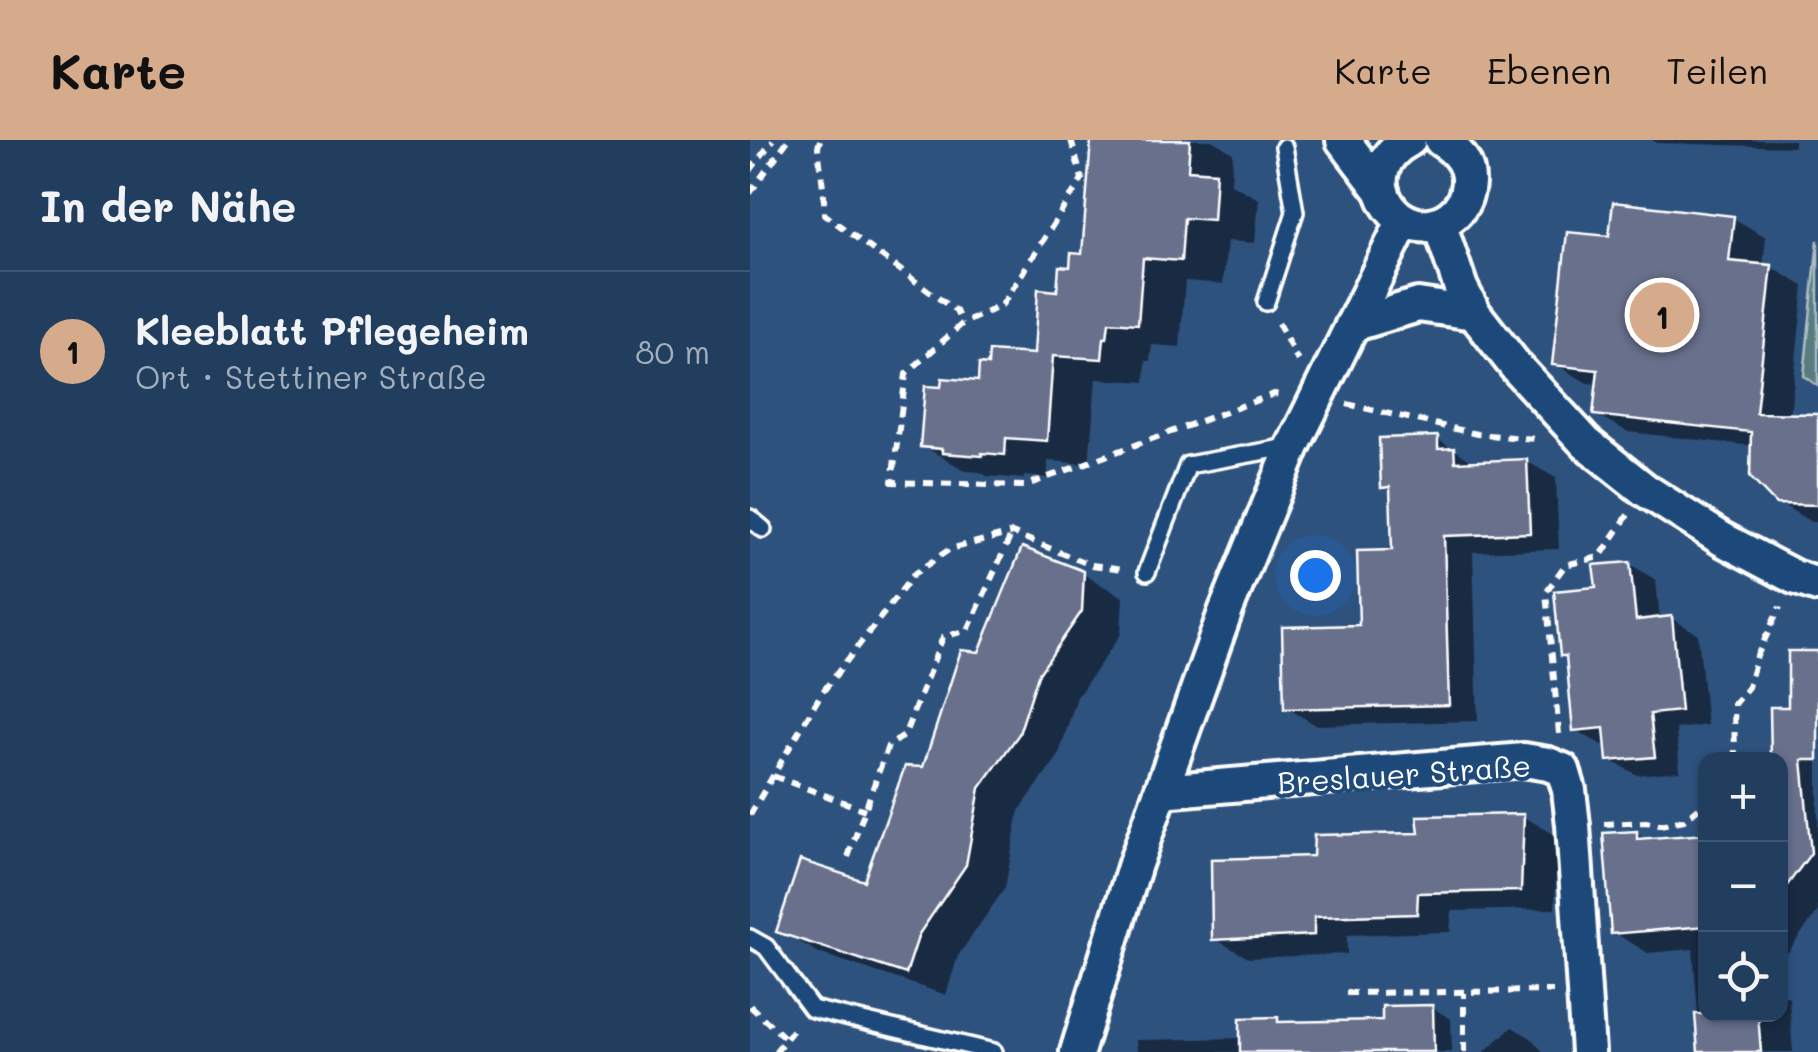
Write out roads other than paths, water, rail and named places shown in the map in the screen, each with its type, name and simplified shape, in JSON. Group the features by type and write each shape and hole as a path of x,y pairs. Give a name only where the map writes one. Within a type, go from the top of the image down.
{"street":[{"path":"1343,140 1394,213 1415,224 1439,222 1452,216 1468,190 1464,160 1441,140"},
{"path":"1382,191 1383,166 1403,141"},
{"path":"1077,1052 1135,864 1226,610 1293,446 1404,220"},
{"path":"1439,222 1474,314 1586,443 1645,490 1722,539 1806,581"},
{"path":"1352,325 1418,305 1474,314"},
{"name":"Breslauer Straße","path":"1161,791 1524,760 1563,770 1569,790 1588,1052"}],"lane":[{"path":"1266,302 1295,212 1284,148"},
{"path":"1147,572 1188,466 1293,446"},
{"path":"750,938 766,947 812,1009 954,1048 994,1052"}],"place":[{"name":"Kleeblatt Pflegeheim","path":"1662,315"}]}
